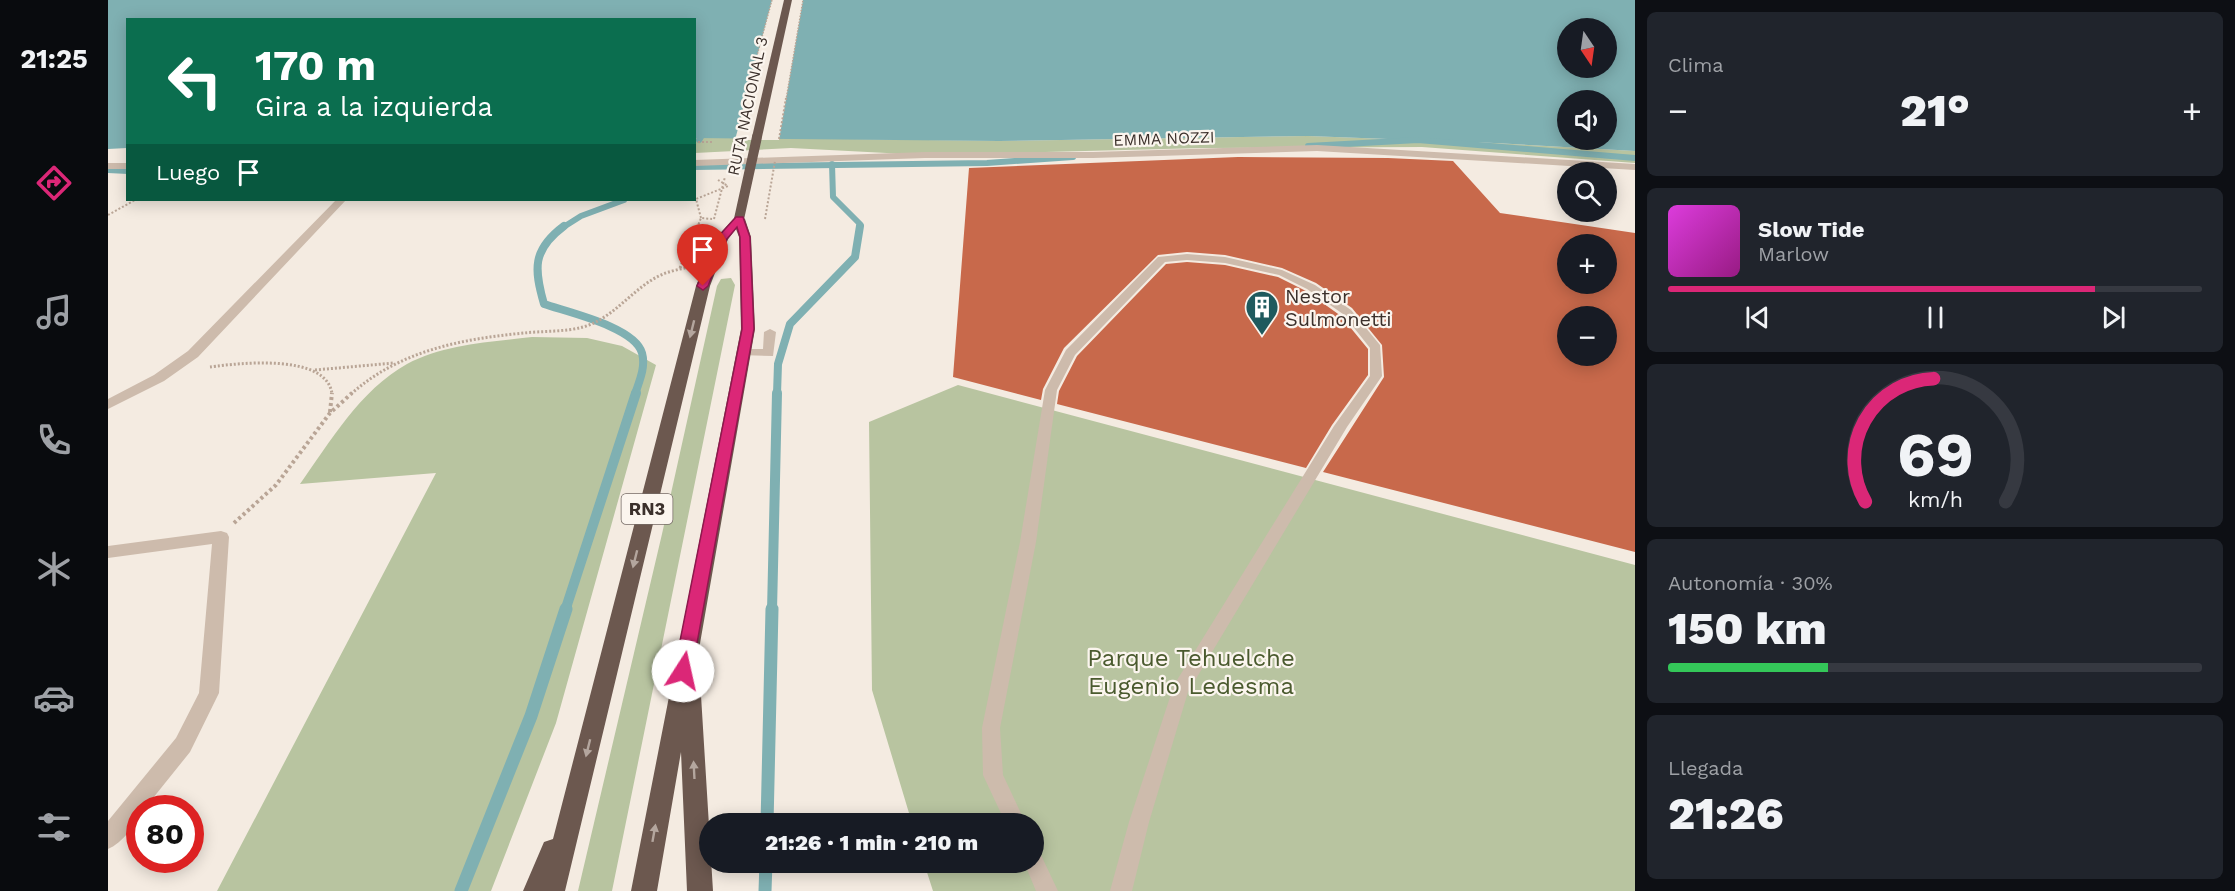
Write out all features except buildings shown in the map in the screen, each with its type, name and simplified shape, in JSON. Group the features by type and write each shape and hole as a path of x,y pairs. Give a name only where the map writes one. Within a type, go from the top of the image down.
{"highway":[{"name":"RUTA NACIONAL 3","path":"739,219 788,0"},
{"name":"RN3","path":"552,891 703,286 722,238 739,219 745,237 748,329 644,891"},
{"path":"687,649 700,891"},
{"path":"536,891 573,807"}],"street":[{"name":"EMMA NOZZI","path":"696,163 925,155 1093,155 1317,148 1635,166"},
{"path":"108,166 126,166"},
{"path":"108,405 159,378 193,354 340,201"},
{"path":"108,552 220,537 209,693 183,745 108,838"}],"lane":[{"path":"1011,813 993,775 991,728 1028,542 1051,390 1070,353 1162,259 1187,257 1225,260 1282,273 1311,287 1347,312 1376,348 1376,376 1341,426 1180,690 1121,891"},
{"path":"743,352 769,353 770,332"},
{"path":"1039,873 1047,891"}],"path":[{"path":"738,127 772,0"},
{"path":"779,138 803,0"},
{"path":"765,219 775,162"},
{"path":"680,268 701,218 714,219 726,173"},
{"path":"108,215 133,201"},
{"path":"220,537 252,504 276,484 330,412 362,384 394,363 441,346 483,337 583,327 618,309 663,274 680,268 710,266"},
{"path":"204,368 265,364 292,365 313,370 394,363"},
{"path":"313,370 329,382 333,395 330,412"}],"green space":[{"path":"1308,136 1494,143 1557,147 1557,150 1635,151 1635,163 1422,147 1203,148 925,155 791,148 696,153 696,138 999,141"},
{"path":"731,278 735,285 612,891 578,891 662,534 717,286 721,279"},
{"path":"532,337 587,338 622,346 656,365 556,723 491,891 217,891 436,473 300,484 360,402 390,375 407,364 421,357 452,348"},
{"name":"Parque Tehuelche Eugenio Ledesma","path":"958,385 1635,565 1635,891 933,891 927,873 1044,873 1044,813 909,813 872,690 869,422"}],"water":[{"path":"108,0 1635,0 1635,151 1617,150 1617,90 1557,90 1557,147 1308,136 999,141 696,138 696,18 126,18 126,148 108,149"}],"pier":[{"path":"772,0 803,0 779,140 735,140"}],"waterway":[{"path":"1308,146 1418,140 1635,158"},
{"path":"832,165 987,163 1073,157"},
{"path":"696,167 832,165"},
{"path":"832,165 833,197 860,224 859,228"},
{"path":"108,170 126,171"},
{"path":"562,228 581,216 621,201"},
{"path":"564,226 546,243 538,261 538,280 544,304 614,328 637,344 642,353 643,364 635,394"},
{"path":"777,394 778,364 790,324 855,257 860,226"},
{"path":"565,611 636,393"},
{"path":"772,611 777,393"},
{"path":"461,891 531,716 566,609"},
{"path":"767,813 772,609"},
{"path":"765,891 766,873"}],"place":[{"name":"Nestor Sulmonetti","path":"1262,336"}],"route":[{"path":"683,671 748,329 745,237 739,219 722,238 703,286"}]}
